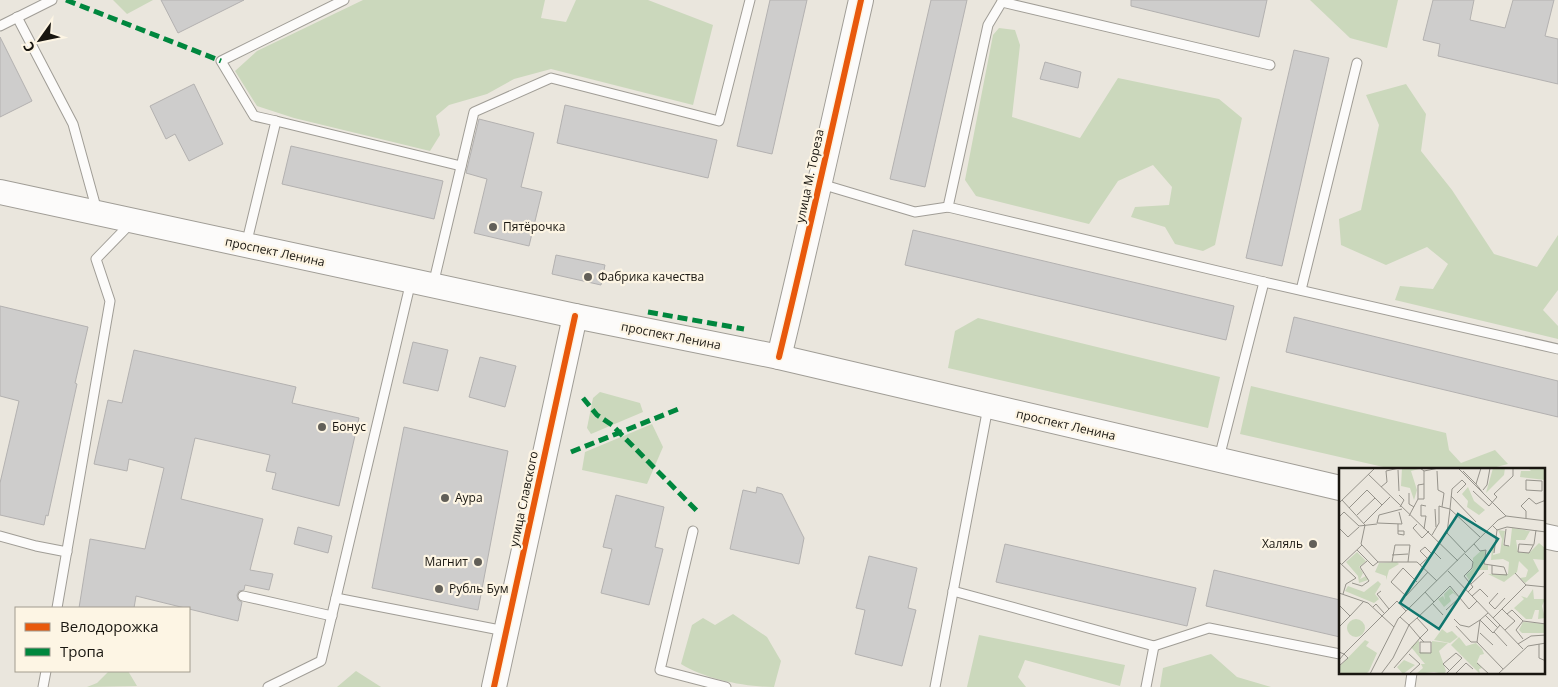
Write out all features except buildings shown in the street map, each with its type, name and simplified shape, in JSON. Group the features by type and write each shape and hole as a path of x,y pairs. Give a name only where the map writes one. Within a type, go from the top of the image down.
{"main road":[{"name":"улица М. Тореза","path":"779,357 806,247 861,0"},
{"name":"проспект Ленина","path":"0,192 575,316 779,357 1339,488"},
{"name":"улица Славского","path":"494,687 575,316"}],"lane":[{"path":"0,26 52,0"},
{"path":"344,0 221,61 254,116 461,166"},
{"path":"268,687 321,661 336,598 422,283 461,166 474,112 552,78 719,121 750,0"},
{"path":"948,207 988,24 1002,1 1270,65"},
{"path":"18,17 73,124 98,214"},
{"path":"1302,290 1357,63"},
{"path":"246,245 276,121"},
{"path":"819,184 915,212 948,207 1558,349"},
{"path":"57,607 110,301 96,259 133,221"},
{"path":"1218,460 1264,282"},
{"path":"935,687 988,407"},
{"path":"693,531 660,670 700,684 726,687"},
{"path":"0,536 67,552"},
{"path":"954,591 1154,646 1209,628 1339,654"},
{"path":"243,596 332,616"},
{"path":"336,598 507,631"},
{"path":"1146,687 1154,646"},
{"path":"43,687 46,672"},
{"path":"1410,687 1412,674"}],"green space":[{"path":"113,0 153,0 127,14"},
{"path":"363,0 545,0 541,18 566,22 576,0 648,0 713,25 693,105 551,69 514,79 487,94 449,105 436,116 440,135 430,151 294,118 257,106 235,71 257,51"},
{"path":"1310,0 1398,0 1387,48 1350,38"},
{"path":"999,28 1015,30 1020,45 1012,117 1080,138 1118,78 1219,99 1242,118 1215,245 1203,251 1175,244 1165,227 1131,217 1135,207 1169,205 1172,187 1153,165 1118,181 1089,224 976,196 965,180 993,35"},
{"path":"1406,84 1426,114 1421,151 1452,190 1494,254 1537,267 1558,235 1558,290 1543,310 1558,326 1558,339 1395,300 1400,286 1433,289 1448,264 1427,247 1386,265 1341,245 1339,219 1361,210 1379,125 1366,95"},
{"path":"978,318 1220,377 1208,428 948,368 955,331"},
{"path":"1251,386 1446,433 1449,450 1461,463 1495,450 1508,464 1493,468 1388,468 1240,434"},
{"path":"600,392 640,403 643,412 591,434 587,428 593,398"},
{"path":"652,424 663,447 647,484 582,470 585,452"},
{"path":"733,614 767,637 781,661 774,687 751,686 713,678 681,664 692,625 703,618 715,625"},
{"path":"979,635 1125,665 1120,686 1025,660 1018,677 1026,687 967,687"},
{"path":"1211,654 1237,677 1271,687 1160,687 1163,668"},
{"path":"356,671 381,687 337,687"},
{"path":"108,672 129,672 137,686 87,687 97,683"}],"marked path":[{"path":"66,0 221,61"},
{"path":"648,312 744,329"},
{"path":"583,398 597,415 612,425 697,511"},
{"path":"571,452 681,408"}],"cycle path":[{"path":"779,357 861,0"},
{"path":"494,687 575,316"}],"place":[{"name":"Пятёрочка","path":"493,227"},
{"name":"Фабрика качества","path":"588,277"},
{"name":"Бонус","path":"322,427"},
{"name":"Аура","path":"445,498"},
{"name":"Халяль","path":"1313,544"},
{"name":"Магнит","path":"478,562"},
{"name":"Рубль Бум","path":"439,589"}]}
